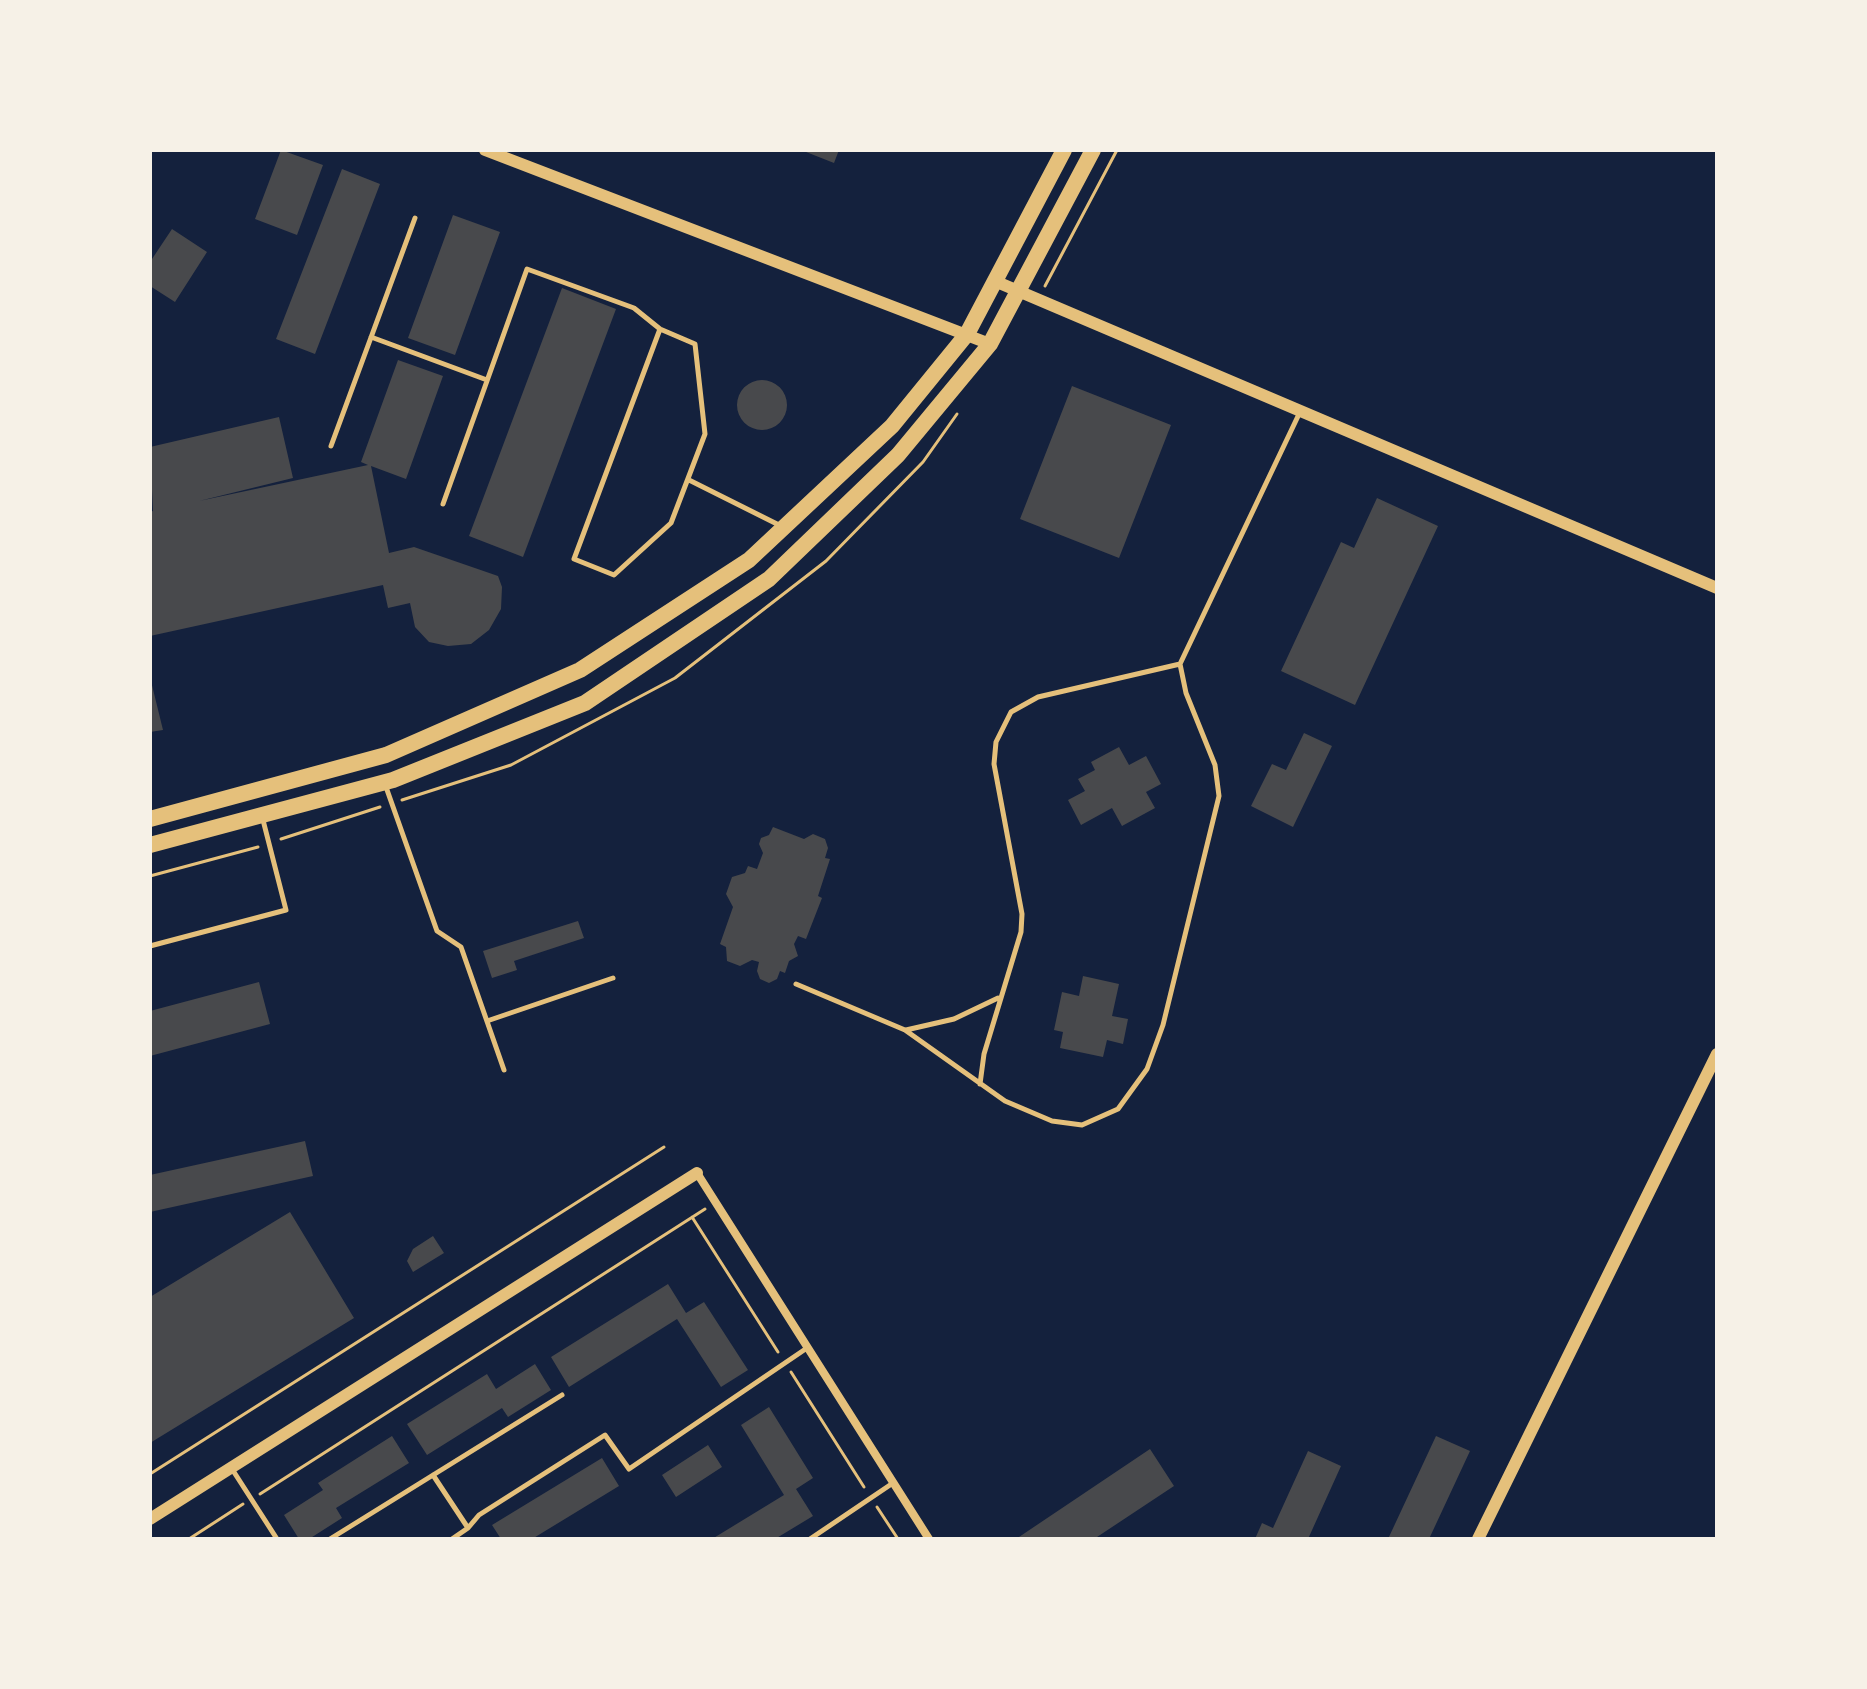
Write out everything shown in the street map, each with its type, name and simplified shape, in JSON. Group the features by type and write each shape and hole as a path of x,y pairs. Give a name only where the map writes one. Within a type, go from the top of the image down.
{"highway":[{"path":"150,819 386,755 580,670 749,560 892,426 967,334 1064,150"},
{"path":"150,845 384,782 585,703 769,579 898,455 990,344 1093,150"}],"street":[{"path":"485,150 990,344"},
{"path":"997,282 1717,588"},
{"path":"1478,1539 1717,1054"},
{"path":"150,1519 697,1173 929,1539"}],"lane":[{"path":"331,446 415,218"},
{"path":"443,504 527,269 634,308 660,329 695,344 705,434 671,523 614,575 574,559 660,329"},
{"path":"371,337 487,380"},
{"path":"796,984 905,1030 1005,1101 1052,1121 1082,1125 1118,1109 1147,1069 1186,939 1219,796 1215,765 1186,693 1180,664 1301,411"},
{"path":"689,480 784,527"},
{"path":"980,1084 984,1054 999,998 1021,932 1022,914 994,764 996,742 1011,712 1038,697 1180,664"},
{"path":"384,782 437,931 461,947 504,1070"},
{"path":"150,946 286,910 262,815"},
{"path":"487,1021 613,978"},
{"path":"905,1030 954,1019 999,998"},
{"path":"452,1539 468,1528 479,1515 605,1435 629,1469 807,1348"},
{"path":"330,1539 562,1395"},
{"path":"231,1468 277,1539"},
{"path":"433,1475 468,1528"},
{"path":"810,1539 893,1483"}],"path":[{"path":"150,1474 664,1147"},
{"path":"189,1539 715,1202"},
{"path":"692,1217 898,1539"}],"building":[{"path":"281,150 323,165 297,235 255,219"},
{"path":"801,150 839,150 834,163"},
{"path":"342,169 380,184 315,354 276,339"},
{"path":"453,215 500,232 455,355 408,338"},
{"path":"172,229 207,252 175,302 150,286 150,262"},
{"path":"562,288 616,309 523,557 469,536"},
{"path":"398,360 443,376 406,479 371,466 389,553 414,547 498,576 502,587 501,609 489,630 471,644 448,646 429,642 415,627 410,603 388,608 383,585 150,636 150,512 153,511 150,447 279,417 293,478 199,501 368,465 361,462"},
{"path":"762,380 780,387 787,405 780,423 762,430 744,423 737,405 744,387"},
{"path":"1072,386 1171,425 1119,558 1020,519"},
{"path":"1377,498 1438,526 1355,705 1281,671 1341,542 1354,548"},
{"path":"150,677 163,730 150,732"},
{"path":"1304,733 1332,746 1293,827 1251,806 1272,764 1286,770"},
{"path":"1119,747 1129,765 1146,756 1161,784 1146,792 1155,808 1122,826 1112,808 1081,825 1068,800 1085,791 1078,779 1095,770 1091,762"},
{"path":"773,827 804,839 813,834 825,839 828,848 825,858 830,859 818,896 822,898 806,939 798,936 794,944 798,956 789,961 785,973 780,971 777,979 769,983 760,979 757,971 759,962 752,960 740,966 727,961 726,947 720,944 733,907 726,894 732,877 745,873 748,866 757,869 763,853 759,844 761,838 769,835"},
{"path":"578,921 584,938 514,961 517,970 492,978 483,951"},
{"path":"1083,976 1119,984 1112,1016 1128,1019 1123,1044 1107,1040 1103,1057 1060,1048 1063,1032 1054,1030 1062,992 1079,996"},
{"path":"259,982 270,1024 150,1056 150,1011"},
{"path":"305,1141 313,1176 150,1212 150,1175"},
{"path":"290,1212 354,1318 150,1443 150,1297"},
{"path":"433,1236 444,1253 413,1272 407,1261 413,1249"},
{"path":"668,1284 686,1313 704,1302 748,1370 721,1387 677,1319 569,1387 551,1357"},
{"path":"535,1364 551,1390 508,1417 502,1408 427,1455 407,1424 487,1374 496,1389"},
{"path":"769,1407 813,1478 796,1489 813,1516 775,1539 712,1539 784,1495 741,1425"},
{"path":"392,1436 409,1463 336,1508 342,1518 309,1539 299,1539 284,1515 323,1490 318,1483"},
{"path":"1436,1436 1470,1451 1429,1539 1388,1539"},
{"path":"708,1445 722,1467 676,1497 662,1475"},
{"path":"1150,1449 1174,1486 1094,1539 1016,1539"},
{"path":"1308,1451 1341,1466 1308,1539 1255,1539 1262,1523 1273,1528"},
{"path":"602,1458 619,1486 532,1539 501,1539 492,1525"}]}
